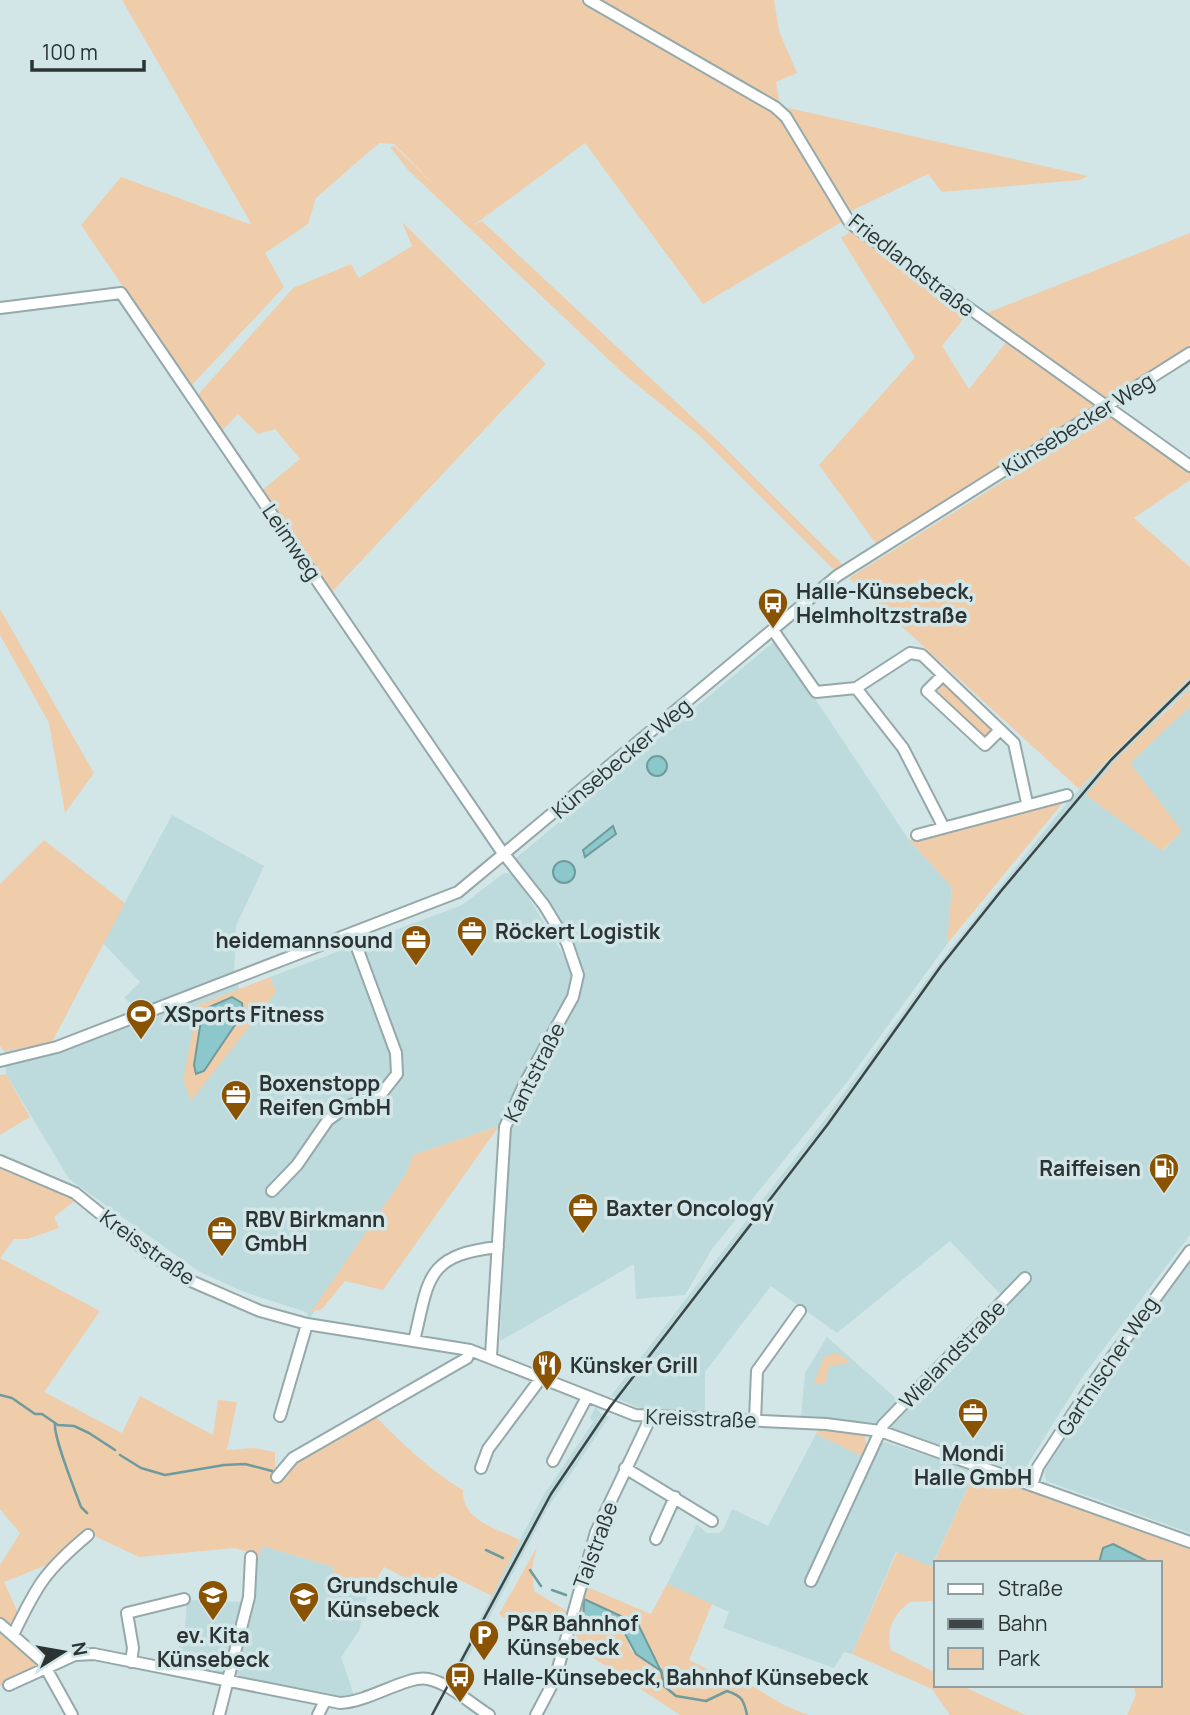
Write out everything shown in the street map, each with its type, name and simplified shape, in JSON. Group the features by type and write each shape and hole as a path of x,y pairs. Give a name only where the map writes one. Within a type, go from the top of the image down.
{"street":[{"name":"Friedlandstraße","path":"589,0 775,107 786,117 850,223 1190,466"},
{"name":"Leimweg","path":"0,307 121,293 505,854"},
{"name":"Künsebecker Weg","path":"0,1061 57,1047 458,892 837,576 1190,353"},
{"path":"773,630 816,692 856,688 909,653 922,655 1014,743 1027,803"},
{"path":"943,675 928,691 985,745 1000,730"},
{"path":"856,688 903,748 943,826"},
{"path":"917,835 1027,803 1067,795"},
{"name":"Kantstraße","path":"491,1356 505,1126 524,1084 573,997 578,975 567,943 544,905 505,854"},
{"path":"272,1191 297,1165 328,1120 346,1107 382,1093 397,1074 396,1053 352,934"},
{"name":"Kreisstraße","path":"0,1161 75,1193 145,1250 191,1281 239,1304 307,1324 470,1350 491,1356 587,1397 648,1417 755,1421 880,1431 1190,1542"},
{"path":"414,1341 432,1273 453,1255 498,1247"},
{"name":"Gartnischer Weg","path":"1032,1485 1038,1467 1091,1386 1190,1251"},
{"name":"Wielandstraße","path":"811,1581 880,1431 1025,1278"},
{"path":"755,1421 757,1371 800,1311"},
{"path":"280,1416 307,1324"},
{"path":"276,1478 293,1458 467,1358 470,1350"},
{"path":"481,1468 488,1449 541,1378"},
{"path":"553,1461 587,1397"},
{"name":"Talstraße","path":"536,1715 555,1679 596,1532 647,1425 648,1417"},
{"path":"625,1468 712,1521"},
{"path":"656,1539 675,1497"},
{"path":"13,1635 34,1590 51,1566 89,1535"},
{"path":"219,1715 250,1597 251,1557"},
{"path":"131,1662 133,1648 127,1613 184,1599"},
{"path":"0,1624 48,1670 72,1715"},
{"path":"9,1685 84,1654 325,1701 361,1701 420,1679 434,1681 489,1715"},
{"path":"318,1715 325,1701"}],"shaded area":[{"path":"776,640 909,840 952,887 947,944 847,1082 712,1249 685,1295 636,1299 634,1264 500,1341 509,1122 578,996 583,972 569,941 515,859"},
{"path":"1190,677 1190,689 1164,712 1086,795 1163,851 1181,831 1129,763 1190,706 1190,1235 1083,1376 1026,1467 1016,1471 876,1423 801,1417 805,1373 827,1337 899,1401 1003,1297 950,1241 837,1333 771,1286 705,1372 705,1408 708,1413 647,1411 611,1396 823,1122 939,963 1071,798"},
{"path":"172,815 264,866 236,926 234,975 239,989 198,1005 276,992 270,977 462,905 504,873 515,875 570,966 572,989 499,1126 413,1155 406,1174 309,1319 306,1312 244,1292 198,1271 69,1179 6,1074 4,1051 51,1044 139,1010 124,998 140,982 103,943"},
{"path":"1190,1262 1190,1533 1046,1481 1044,1472 1092,1392"},
{"path":"596,1406 600,1413 609,1417 547,1509 462,1669 464,1671 455,1682 450,1678 520,1540 543,1496 594,1421 590,1418"},
{"path":"816,1434 871,1460 878,1445 885,1442 975,1471 931,1568 896,1552 852,1654 844,1652 834,1668 723,1628 729,1612 667,1584 697,1524 706,1533 719,1533 732,1509 768,1526"},
{"name":"Grundschule Künsebeck","path":"262,1546 334,1567 331,1584 368,1593 359,1631 341,1657 355,1698 334,1698 240,1679 236,1674 254,1595 255,1569"},
{"name":"ev. Kita Künsebeck","path":"187,1600 246,1602 225,1674 175,1665 180,1642 184,1642"}],"green space":[{"path":"122,0 580,0 780,116 845,220 703,304 585,143 474,225 482,221 719,442 844,566 836,572 700,436 625,375 409,171 390,147 394,146 442,193 394,144 379,143 316,198 308,224 265,253 284,287 191,386 81,225 121,177 252,225"},
{"path":"595,0 774,0 779,31 797,73 776,82 780,106 1088,176 1080,180 942,192 928,174 847,213 789,115"},
{"path":"402,222 546,364 330,594 260,492 300,459 275,429 258,434 238,414 220,433 195,398 293,288 351,264 359,278 412,246"},
{"path":"853,230 969,312 942,346 969,389 1008,340 1097,405 877,545 819,465 915,357 841,238"},
{"path":"1190,233 1190,345 1102,401 984,314"},
{"path":"1109,415 1190,471 1190,480 1134,518 1190,567 1190,677 1079,789 849,578"},
{"path":"0,609 94,773 65,813 49,723 0,635"},
{"path":"940,684 948,684 992,726 993,731 985,738 981,737 938,693"},
{"path":"1190,689 1190,706 1130,763 1182,831 1162,851 1086,795 1121,754"},
{"path":"1065,800 947,944 952,887 909,840"},
{"path":"44,840 125,903 51,1044 4,1051 0,1046 0,884"},
{"path":"270,977 276,992 191,1101 183,1079 198,1005"},
{"path":"6,1074 30,1117 0,1135 0,1075"},
{"path":"499,1126 383,1290 345,1281 322,1309 311,1312 406,1174 413,1155"},
{"path":"0,1166 77,1199 54,1217 59,1228 28,1239 14,1239 0,1258"},
{"path":"0,1258 100,1311 44,1392 122,1433 140,1396 213,1435 218,1400 237,1402 227,1450 254,1448 275,1452 275,1471 284,1475 295,1463 375,1416 428,1465 463,1490 464,1501 474,1516 520,1540 492,1596 443,1572 433,1592 384,1567 368,1593 331,1584 334,1567 262,1546 255,1569 254,1554 235,1548 139,1557 88,1533 49,1564 4,1582 19,1615 9,1625 0,1617 0,1565 20,1533 0,1509"},
{"path":"835,1353 849,1363 829,1366 825,1384 814,1383 824,1357"},
{"path":"818,1428 864,1434 867,1446 862,1456 816,1434"},
{"path":"975,1471 1190,1548 1190,1715 1127,1715 1136,1695 1134,1687 1162,1687 1162,1561 1103,1548 1100,1561 935,1561"},
{"path":"537,1547 532,1568 534,1591 567,1611 561,1633 543,1624 520,1629 499,1614"},
{"path":"897,1552 932,1567 934,1563 934,1601 910,1602 899,1612 890,1629 891,1650 934,1672 934,1687 964,1687 1025,1715 950,1715 932,1689 852,1654"},
{"path":"667,1584 712,1604 689,1660 716,1673 739,1678 784,1705 808,1715 680,1715 569,1642 585,1586 651,1614","holes":["584,1599 633,1621 644,1636 652,1656 662,1667 655,1669 631,1650 623,1630 608,1624 597,1631 586,1630 582,1624"]},
{"path":"0,1629 36,1663 38,1671 0,1686"}],"water":[{"path":"653,756 661,756 667,766 661,776 653,776 647,770 647,762"},
{"path":"613,826 616,834 585,857 583,850"},
{"path":"564,861 572,864 575,872 572,880 564,883 556,880 553,872 556,864"},
{"path":"232,997 242,1003 243,1013 204,1071 196,1074 194,1065 202,1014 207,1008"},
{"path":"1113,1544 1147,1561 1100,1561 1103,1548"},
{"path":"584,1599 638,1624 661,1671 636,1654 623,1630 608,1624 597,1631 583,1627"}],"waterway":[{"path":"0,1395 12,1398 35,1414 42,1414 58,1425 74,1426 89,1433 115,1450"},
{"path":"55,1423 65,1464 81,1507 87,1513"},
{"path":"120,1455 141,1468 165,1475 245,1464 272,1471"},
{"path":"486,1550 503,1558"},
{"path":"530,1570 541,1586"},
{"path":"552,1590 566,1595"},
{"path":"661,1670 664,1686 676,1696 706,1701 727,1691 742,1699 747,1715"}],"railway":[{"path":"432,1715 551,1494 610,1407 828,1124 941,966 1111,760 1190,682"}],"place":[{"name":"Halle-Künsebeck, Helmholtzstraße","path":"773,630"},
{"name":"Röckert Logistik","path":"472,958"},
{"name":"heidemannsound","path":"416,967"},
{"name":"XSports Fitness","path":"141,1041"},
{"name":"Boxenstopp Reifen GmbH","path":"236,1122"},
{"name":"Raiffeisen","path":"1164,1195"},
{"name":"Baxter Oncology","path":"583,1235"},
{"name":"RBV Birkmann GmbH","path":"222,1258"},
{"name":"Künsker Grill","path":"547,1392"},
{"name":"Mondi Halle GmbH","path":"973,1440"},
{"name":"ev. Kita Künsebeck","path":"213,1622"},
{"name":"Grundschule Künsebeck","path":"304,1624"},
{"name":"P&R Bahnhof Künsebeck","path":"484,1662"},
{"name":"Halle-Künsebeck, Bahnhof Künsebeck","path":"460,1704"}]}
